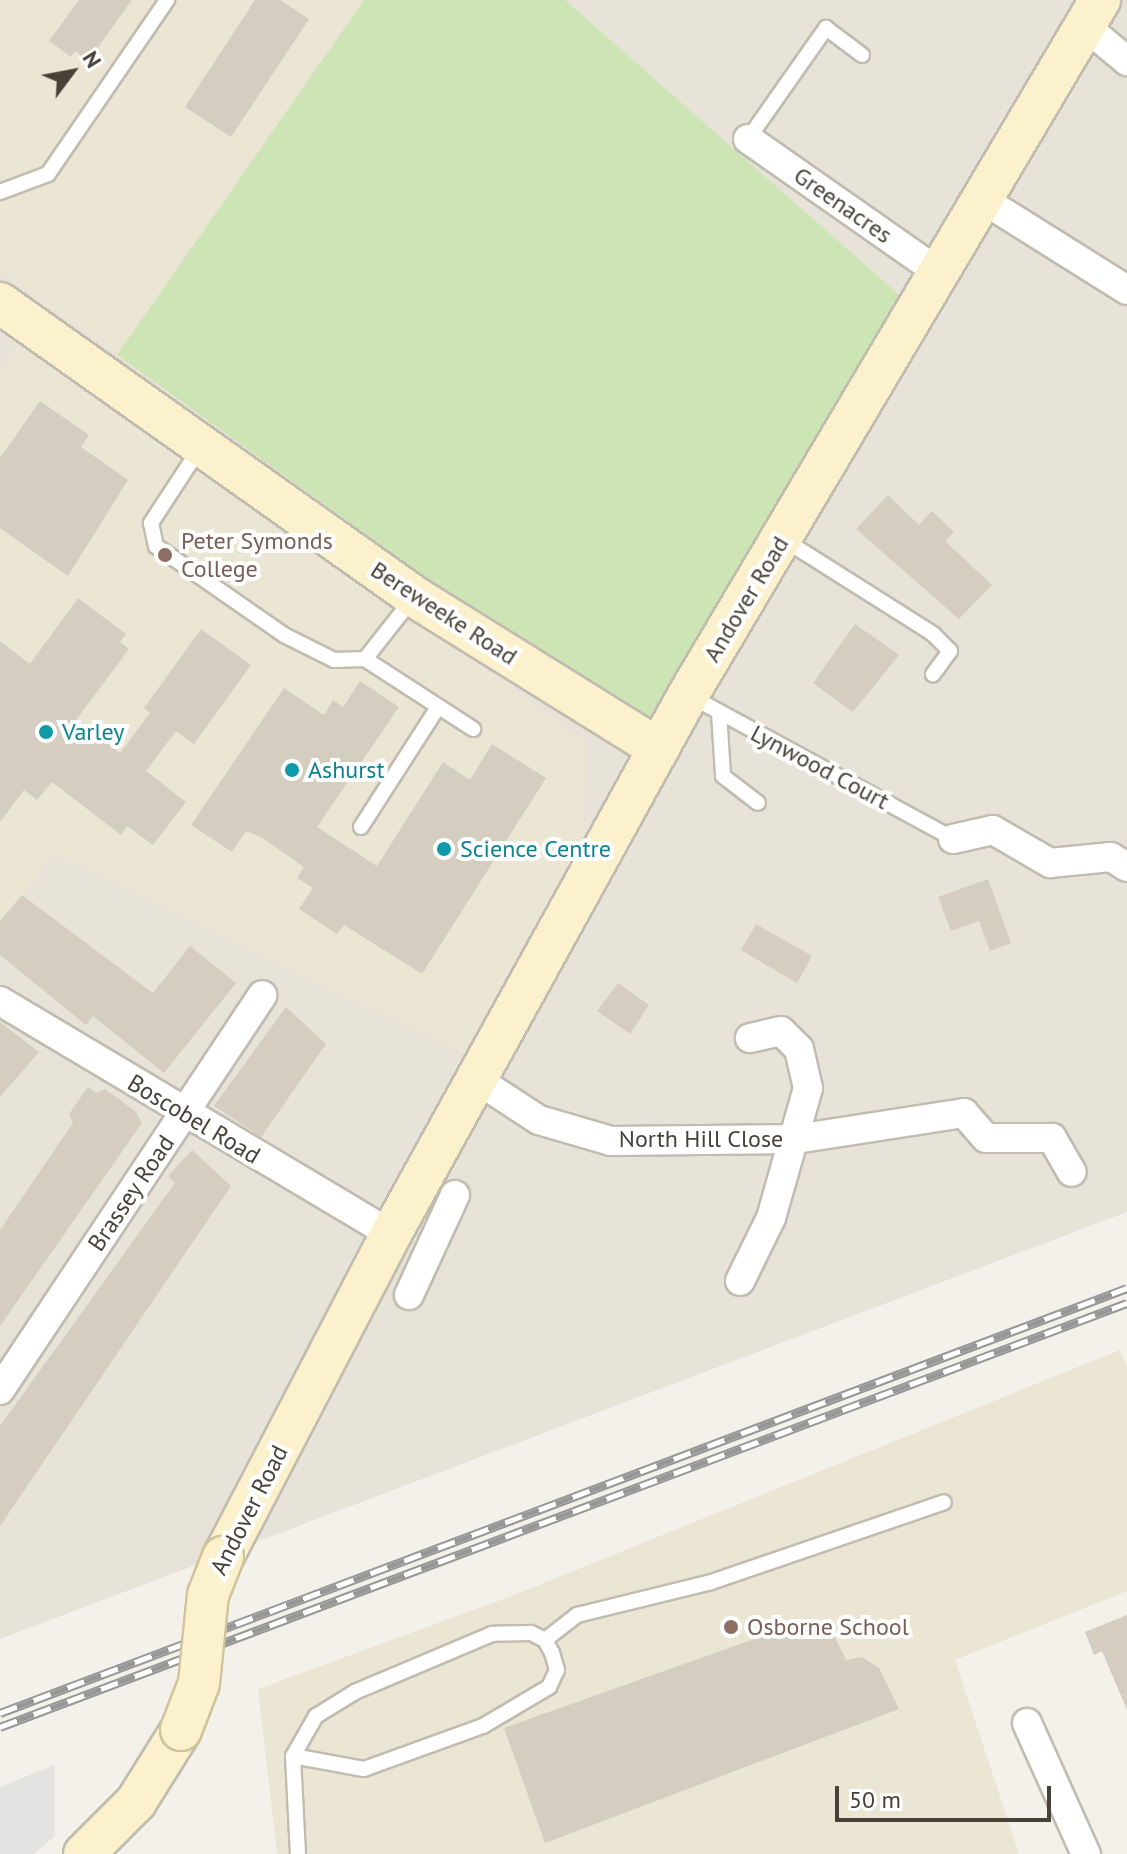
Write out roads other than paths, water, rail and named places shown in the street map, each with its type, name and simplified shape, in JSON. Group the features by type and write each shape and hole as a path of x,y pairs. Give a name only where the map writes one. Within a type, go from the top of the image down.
{"main road":[{"name":"Andover Road","path":"84,1854 136,1802 181,1730 199,1683 208,1595 223,1557 399,1220 659,749 704,704 782,539 1091,10"},
{"name":"Bereweeke Road","path":"0,303 415,597 659,749"}],"street":[{"path":"1091,10 1127,61"},
{"name":"Greenacres","path":"748,139 938,272"},
{"path":"982,199 1127,290"},
{"path":"953,839 993,830 1050,863 1111,857 1127,867"},
{"name":"Brassey Road","path":"0,1390 262,995"},
{"name":"Boscobel Road","path":"0,1001 183,1114 399,1220"},
{"name":"North Hill Close","path":"740,1281 771,1218 796,1139 808,1088 799,1049 781,1031 750,1038"},
{"name":"North Hill Close","path":"476,1079 539,1120 611,1141 796,1139 964,1113 986,1138 1052,1138 1072,1172"},
{"path":"409,1295 455,1195"},
{"path":"399,1220 441,1226"},
{"path":"1027,1723 1086,1854"}],"lane":[{"path":"0,192 48,174 167,0"},
{"path":"748,139 826,28 862,55"},
{"path":"201,447 151,523 156,546 284,635 334,660 365,659 473,729"},
{"path":"782,539 933,634 950,651 933,674"},
{"path":"365,659 415,597"},
{"path":"704,704 723,776 758,803"},
{"name":"Lynwood Court","path":"704,704 953,839"},
{"path":"361,827 438,707"},
{"path":"545,1640 577,1615 711,1582 944,1502"},
{"path":"293,1756 364,1769 483,1726 549,1687 557,1670 545,1640 531,1633 492,1634 355,1692 316,1716 293,1756 298,1854"}],"railway":[{"path":"0,1713 1127,1288"},
{"path":"0,1727 1127,1303"}],"place":[{"name":"Peter Symonds College","path":"165,555"},
{"name":"Varley","path":"46,732"},
{"name":"Ashurst","path":"292,770"},
{"name":"Science Centre","path":"444,849"},
{"name":"Osborne School","path":"731,1627"}]}
